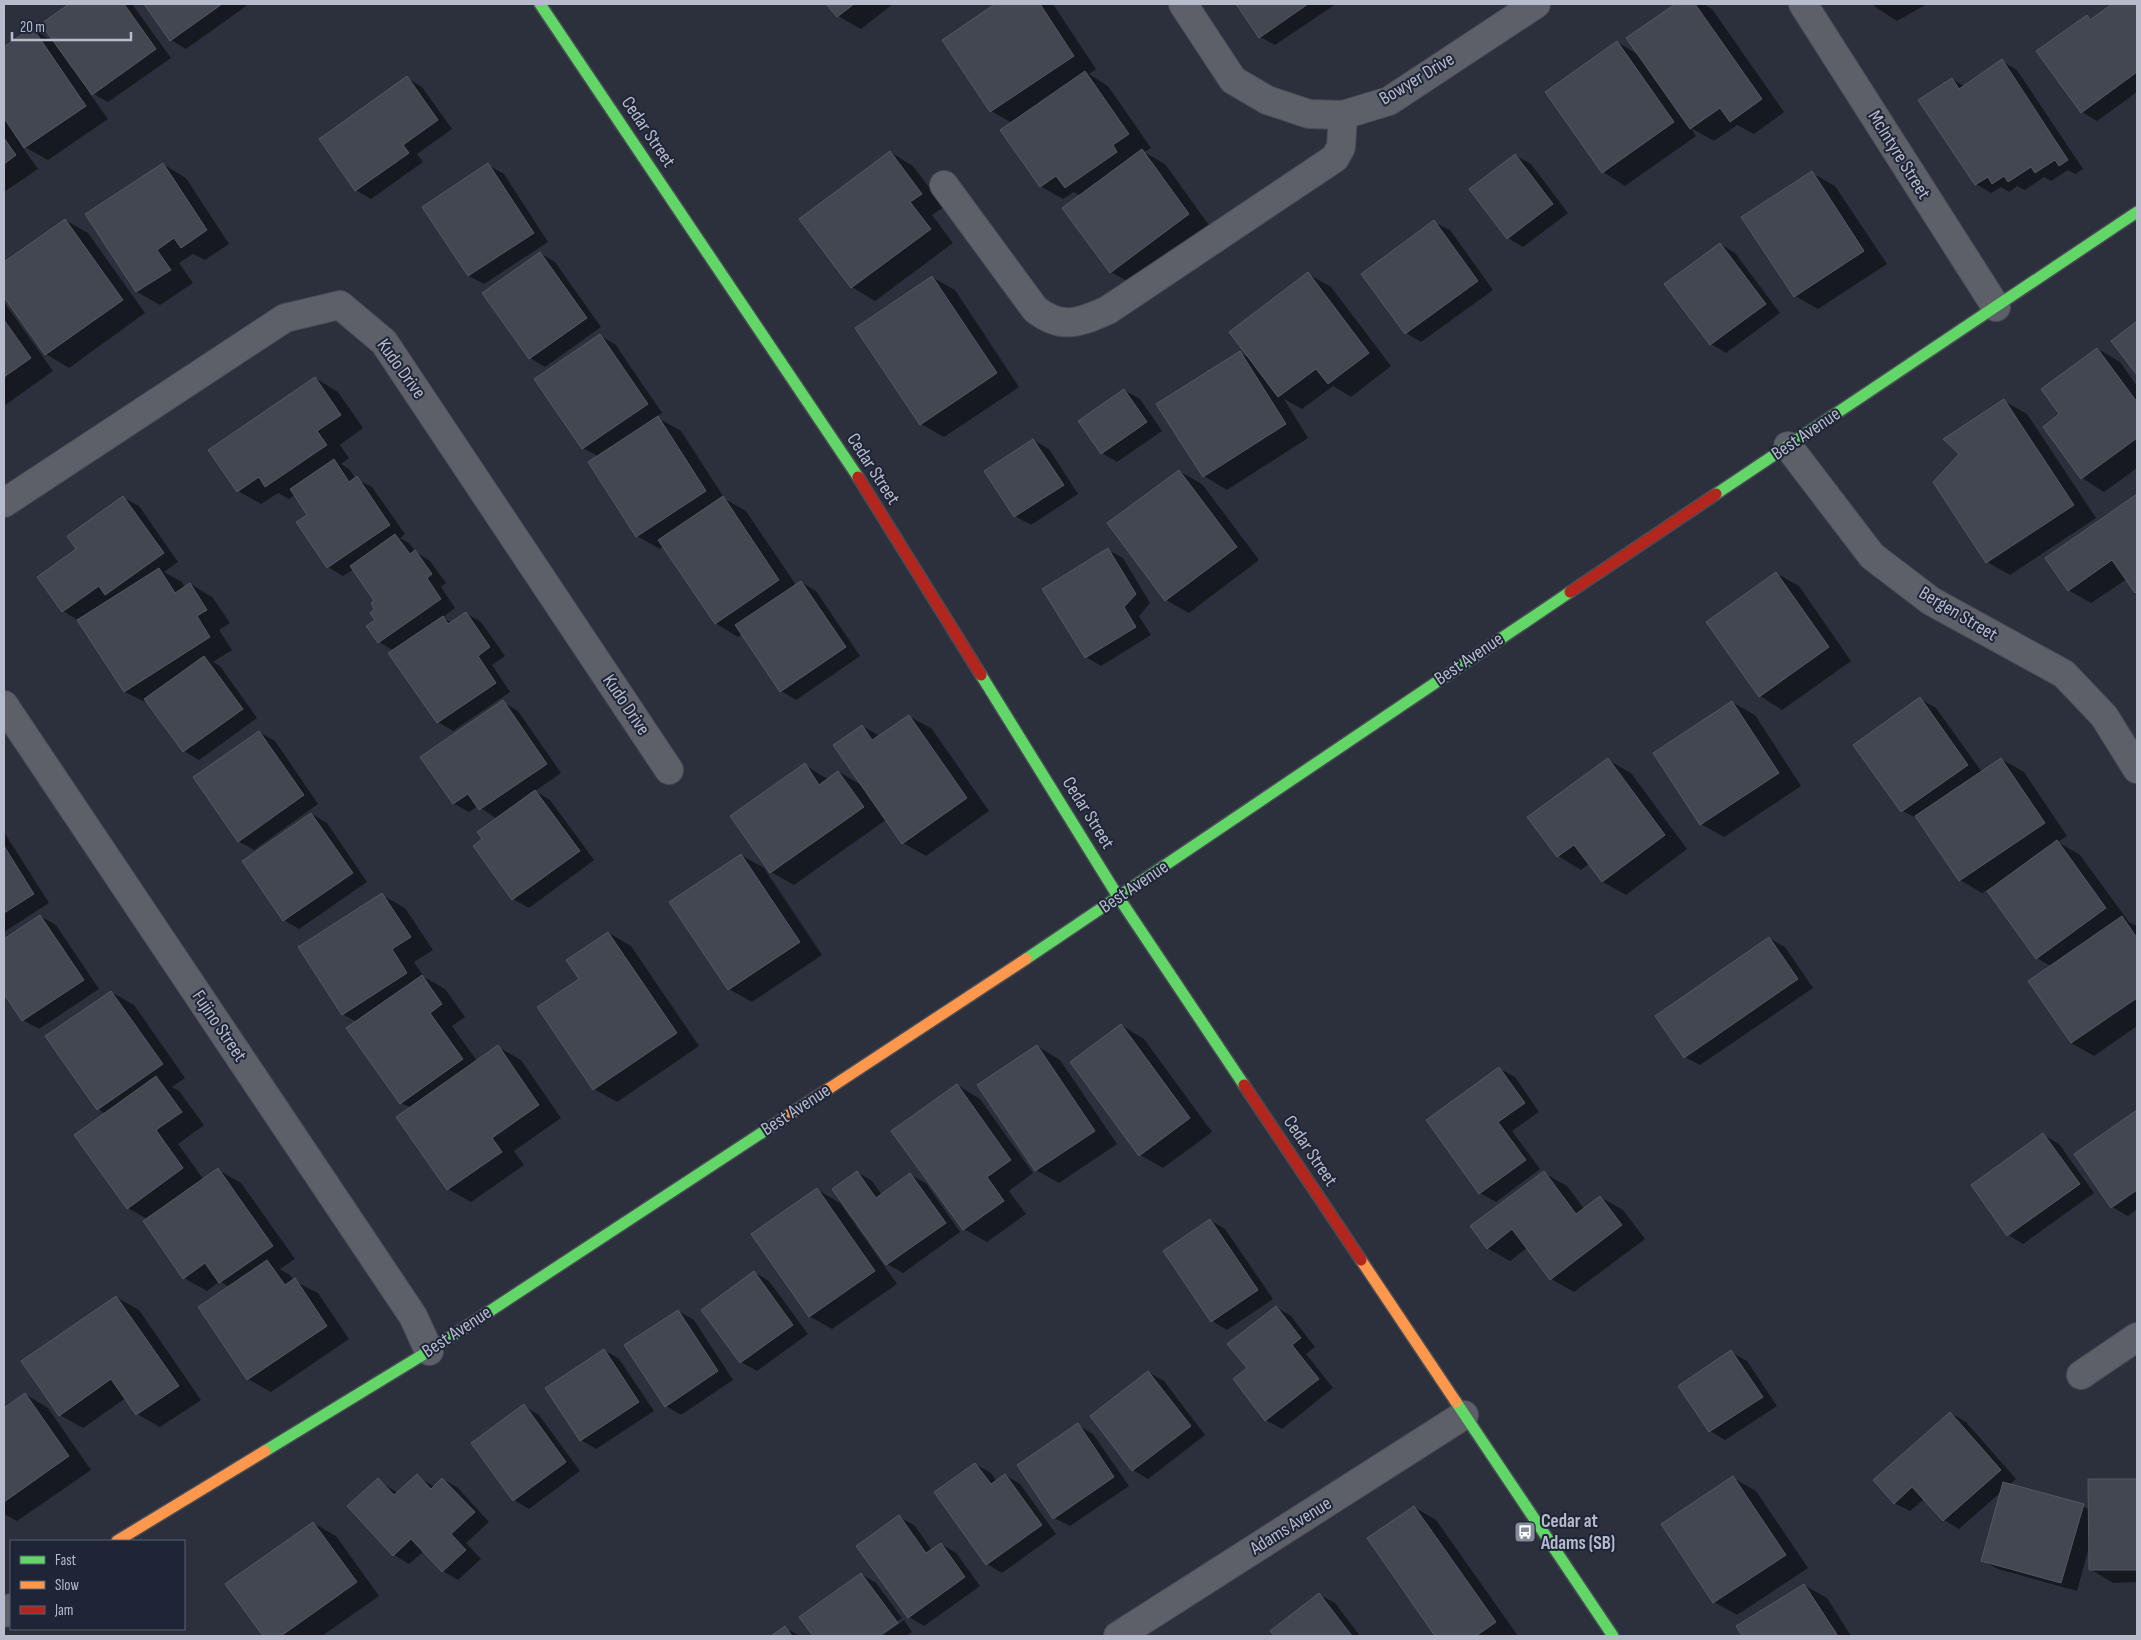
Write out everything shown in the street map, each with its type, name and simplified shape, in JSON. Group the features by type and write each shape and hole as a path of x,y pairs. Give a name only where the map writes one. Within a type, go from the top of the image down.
{"street":[{"name":"Cedar Street","path":"540,4 849,462 1119,898 1613,1636"},
{"name":"Bowyer Drive","path":"1183,4 1233,80 1267,100 1309,114 1344,115 1388,100 1536,4"},
{"name":"McIntyre Street","path":"1803,4 1996,307"},
{"path":"944,185 1035,309 1048,320 1073,322 1108,310 1335,158 1341,148 1344,115"},
{"name":"Best Avenue","path":"119,1540 429,1351 1119,898 1412,697 2137,212"},
{"name":"Kudo Drive","path":"4,503 285,318 340,304 384,342 669,770"},
{"name":"Bergen Street","path":"1788,446 1872,556 1931,601 2064,674 2104,716 2137,769"},
{"name":"Fujino Street","path":"4,705 413,1316 429,1351"},
{"path":"2081,1375 2137,1337"},
{"name":"Adams Avenue","path":"1118,1636 1464,1415"}],"building":[{"path":"69,4 124,4 156,49 92,95 41,24"},
{"path":"144,4 222,4 170,41"},
{"path":"826,4 854,4 837,17"},
{"path":"995,4 1040,4 1074,56 990,112 942,40"},
{"path":"1236,4 1308,4 1259,38"},
{"path":"1675,4 1695,4 1762,99 1730,122 1720,108 1690,129 1626,38"},
{"path":"2112,4 2137,4 2137,72 2081,113 2036,51 2087,15 2090,20"},
{"path":"32,27 86,106 24,148 4,118 4,47"},
{"path":"1617,41 1674,122 1602,173 1545,92"},
{"path":"2002,59 2068,160 2059,166 2055,160 2035,173 2031,167 2008,182 2004,176 1992,184 1988,177 1975,185 1918,100 1952,78 1959,89"},
{"path":"1085,71 1129,134 1113,145 1117,152 1065,188 1056,176 1040,187 1000,130"},
{"path":"407,76 438,120 403,145 409,153 355,191 319,139"},
{"path":"4,138 16,155 4,164"},
{"path":"1142,149 1189,214 1110,273 1062,208"},
{"path":"890,151 922,194 910,202 931,229 851,288 799,219"},
{"path":"1515,154 1553,204 1507,239 1469,189"},
{"path":"163,163 207,230 181,248 174,238 157,250 171,270 136,292 85,214"},
{"path":"488,163 534,233 468,276 422,207"},
{"path":"1812,171 1864,251 1794,297 1741,217"},
{"path":"65,219 123,300 45,355 4,297 4,262"},
{"path":"1434,220 1478,281 1405,334 1361,274"},
{"path":"1720,243 1766,304 1710,345 1664,284"},
{"path":"540,252 587,318 529,359 482,293"},
{"path":"1308,272 1369,353 1328,384 1316,369 1278,397 1229,332"},
{"path":"932,276 997,373 920,425 855,328"},
{"path":"4,320 31,358 4,377"},
{"path":"2137,321 2137,375 2111,341"},
{"path":"600,334 648,404 582,449 534,379"},
{"path":"2097,348 2137,402 2137,438 2081,479 2043,427 2059,414 2041,389"},
{"path":"1240,351 1286,424 1203,477 1156,404"},
{"path":"315,377 341,415 317,431 327,445 265,487 259,477 237,492 208,450"},
{"path":"1124,389 1147,422 1101,454 1078,421"},
{"path":"2004,399 2074,505 1986,563 1933,482 1959,454 1943,439"},
{"path":"658,416 706,491 636,537 588,462"},
{"path":"1033,439 1064,485 1014,517 984,471"},
{"path":"334,459 349,482 357,476 390,525 327,568 296,522 307,515 290,489"},
{"path":"1179,470 1237,547 1165,601 1107,523"},
{"path":"2137,494 2137,591 2135,593 2112,560 2068,591 2045,558"},
{"path":"123,496 164,553 105,595 99,586 62,612 37,577 76,549 67,536"},
{"path":"723,496 779,580 715,624 658,540"},
{"path":"395,534 410,554 415,550 432,574 427,578 441,599 378,643 366,626 375,620 370,613 374,609 371,603 374,601 350,566"},
{"path":"1108,548 1136,594 1124,607 1136,627 1085,658 1042,589"},
{"path":"159,568 175,593 190,583 207,610 197,616 210,637 124,692 77,620"},
{"path":"1776,572 1829,647 1759,697 1706,622"},
{"path":"801,581 846,647 780,692 735,625"},
{"path":"466,612 490,647 478,656 496,683 437,723 388,653 443,616 448,624"},
{"path":"204,656 243,709 183,752 144,699"},
{"path":"1920,697 1968,765 1901,812 1853,745"},
{"path":"503,700 547,764 479,810 468,794 453,804 420,757"},
{"path":"1732,701 1779,773 1700,825 1653,753"},
{"path":"909,715 967,798 902,844 833,745 862,725 872,740"},
{"path":"259,731 304,795 238,842 193,777"},
{"path":"1608,758 1665,835 1602,882 1574,845 1557,857 1527,817"},
{"path":"2001,758 2045,823 1959,881 1915,816"},
{"path":"805,763 819,785 838,771 864,807 770,873 730,816"},
{"path":"535,790 580,851 512,900 473,846 482,839 477,832"},
{"path":"311,813 353,873 283,921 242,861"},
{"path":"2057,840 2106,908 2036,959 1987,891"},
{"path":"4,846 34,894 4,913"},
{"path":"741,854 800,942 728,990 669,902"},
{"path":"382,893 411,937 392,949 407,973 342,1015 298,947"},
{"path":"40,915 84,980 22,1021 4,994 4,939"},
{"path":"2122,916 2137,938 2137,998 2071,1043 2028,981"},
{"path":"608,932 677,1033 593,1090 537,1007 579,979 566,960"},
{"path":"1769,937 1798,979 1684,1058 1655,1016"},
{"path":"422,975 442,1004 430,1013 463,1059 400,1104 346,1028"},
{"path":"111,991 163,1064 97,1110 45,1036"},
{"path":"1121,1024 1190,1118 1139,1156 1070,1062"},
{"path":"498,1045 539,1105 492,1138 502,1152 447,1190 396,1117"},
{"path":"1037,1045 1095,1131 1035,1171 977,1085"},
{"path":"1499,1067 1525,1103 1498,1122 1526,1160 1479,1194 1426,1120"},
{"path":"156,1076 182,1112 156,1130 183,1168 127,1209 74,1135"},
{"path":"957,1084 1011,1160 987,1177 1004,1201 963,1230 891,1131"},
{"path":"2137,1110 2137,1190 2111,1208 2074,1154"},
{"path":"2043,1133 2080,1184 2007,1236 1971,1185"},
{"path":"218,1168 273,1246 219,1283 205,1263 183,1279 143,1221"},
{"path":"857,1171 876,1198 910,1173 946,1223 886,1265 832,1189"},
{"path":"1544,1171 1576,1214 1600,1196 1622,1225 1550,1280 1512,1229 1487,1249 1470,1226"},
{"path":"817,1188 875,1271 809,1317 751,1234"},
{"path":"1210,1219 1258,1290 1211,1322 1163,1251"},
{"path":"267,1260 285,1285 295,1278 327,1326 247,1380 198,1307"},
{"path":"754,1271 793,1325 740,1363 701,1310"},
{"path":"116,1296 179,1386 136,1415 111,1379 59,1416 21,1361"},
{"path":"1276,1306 1301,1338 1292,1345 1319,1379 1265,1421 1233,1379 1247,1368 1227,1344"},
{"path":"678,1310 718,1371 665,1407 624,1345"},
{"path":"604,1349 639,1402 580,1441 545,1388"},
{"path":"1731,1350 1763,1397 1709,1432 1678,1386"},
{"path":"1148,1371 1191,1426 1132,1471 1090,1416"},
{"path":"25,1393 69,1456 4,1502 4,1408"},
{"path":"524,1404 566,1462 513,1501 471,1443"},
{"path":"1950,1412 2001,1470 1943,1521 1912,1487 1894,1504 1873,1480"},
{"path":"1078,1423 1114,1477 1053,1519 1017,1465"},
{"path":"975,1463 991,1484 1005,1474 1042,1525 986,1565 934,1492"},
{"path":"417,1474 431,1489 442,1478 475,1512 451,1534 466,1550 442,1572 411,1539 393,1556 347,1506 378,1478 394,1495"},
{"path":"1733,1476 1786,1555 1713,1603 1661,1524"},
{"path":"2088,1479 2137,1479 2137,1570 2089,1570"},
{"path":"2003,1482 2084,1504 2061,1583 1981,1561"},
{"path":"1414,1506 1496,1622 1476,1636 1435,1636 1367,1538"},
{"path":"899,1515 926,1553 941,1543 965,1577 908,1618 856,1546"},
{"path":"313,1522 357,1582 281,1636 263,1636 225,1584"},
{"path":"861,1573 898,1623 879,1636 813,1636 799,1617"},
{"path":"1804,1584 1838,1636 1742,1636 1736,1626"},
{"path":"1319,1593 1352,1636 1274,1636 1270,1631"},
{"path":"785,1626 792,1636 771,1636"}],"traffic: fast":[{"path":"540,4 858,477"},
{"path":"1716,494 2137,212"},
{"path":"1026,959 1570,592"},
{"path":"981,675 1119,898 1244,1085"},
{"path":"265,1451 429,1351 772,1126"},
{"path":"1456,1402 1613,1636"}],"traffic: slow":[{"path":"772,1126 1026,959"},
{"path":"1361,1260 1456,1402"},
{"path":"119,1540 265,1451"}],"traffic: jam":[{"path":"858,477 981,675"},
{"path":"1570,592 1716,494"},
{"path":"1244,1085 1361,1260"}],"place":[{"name":"Cedar at Adams (SB)","path":"1525,1532"}]}
